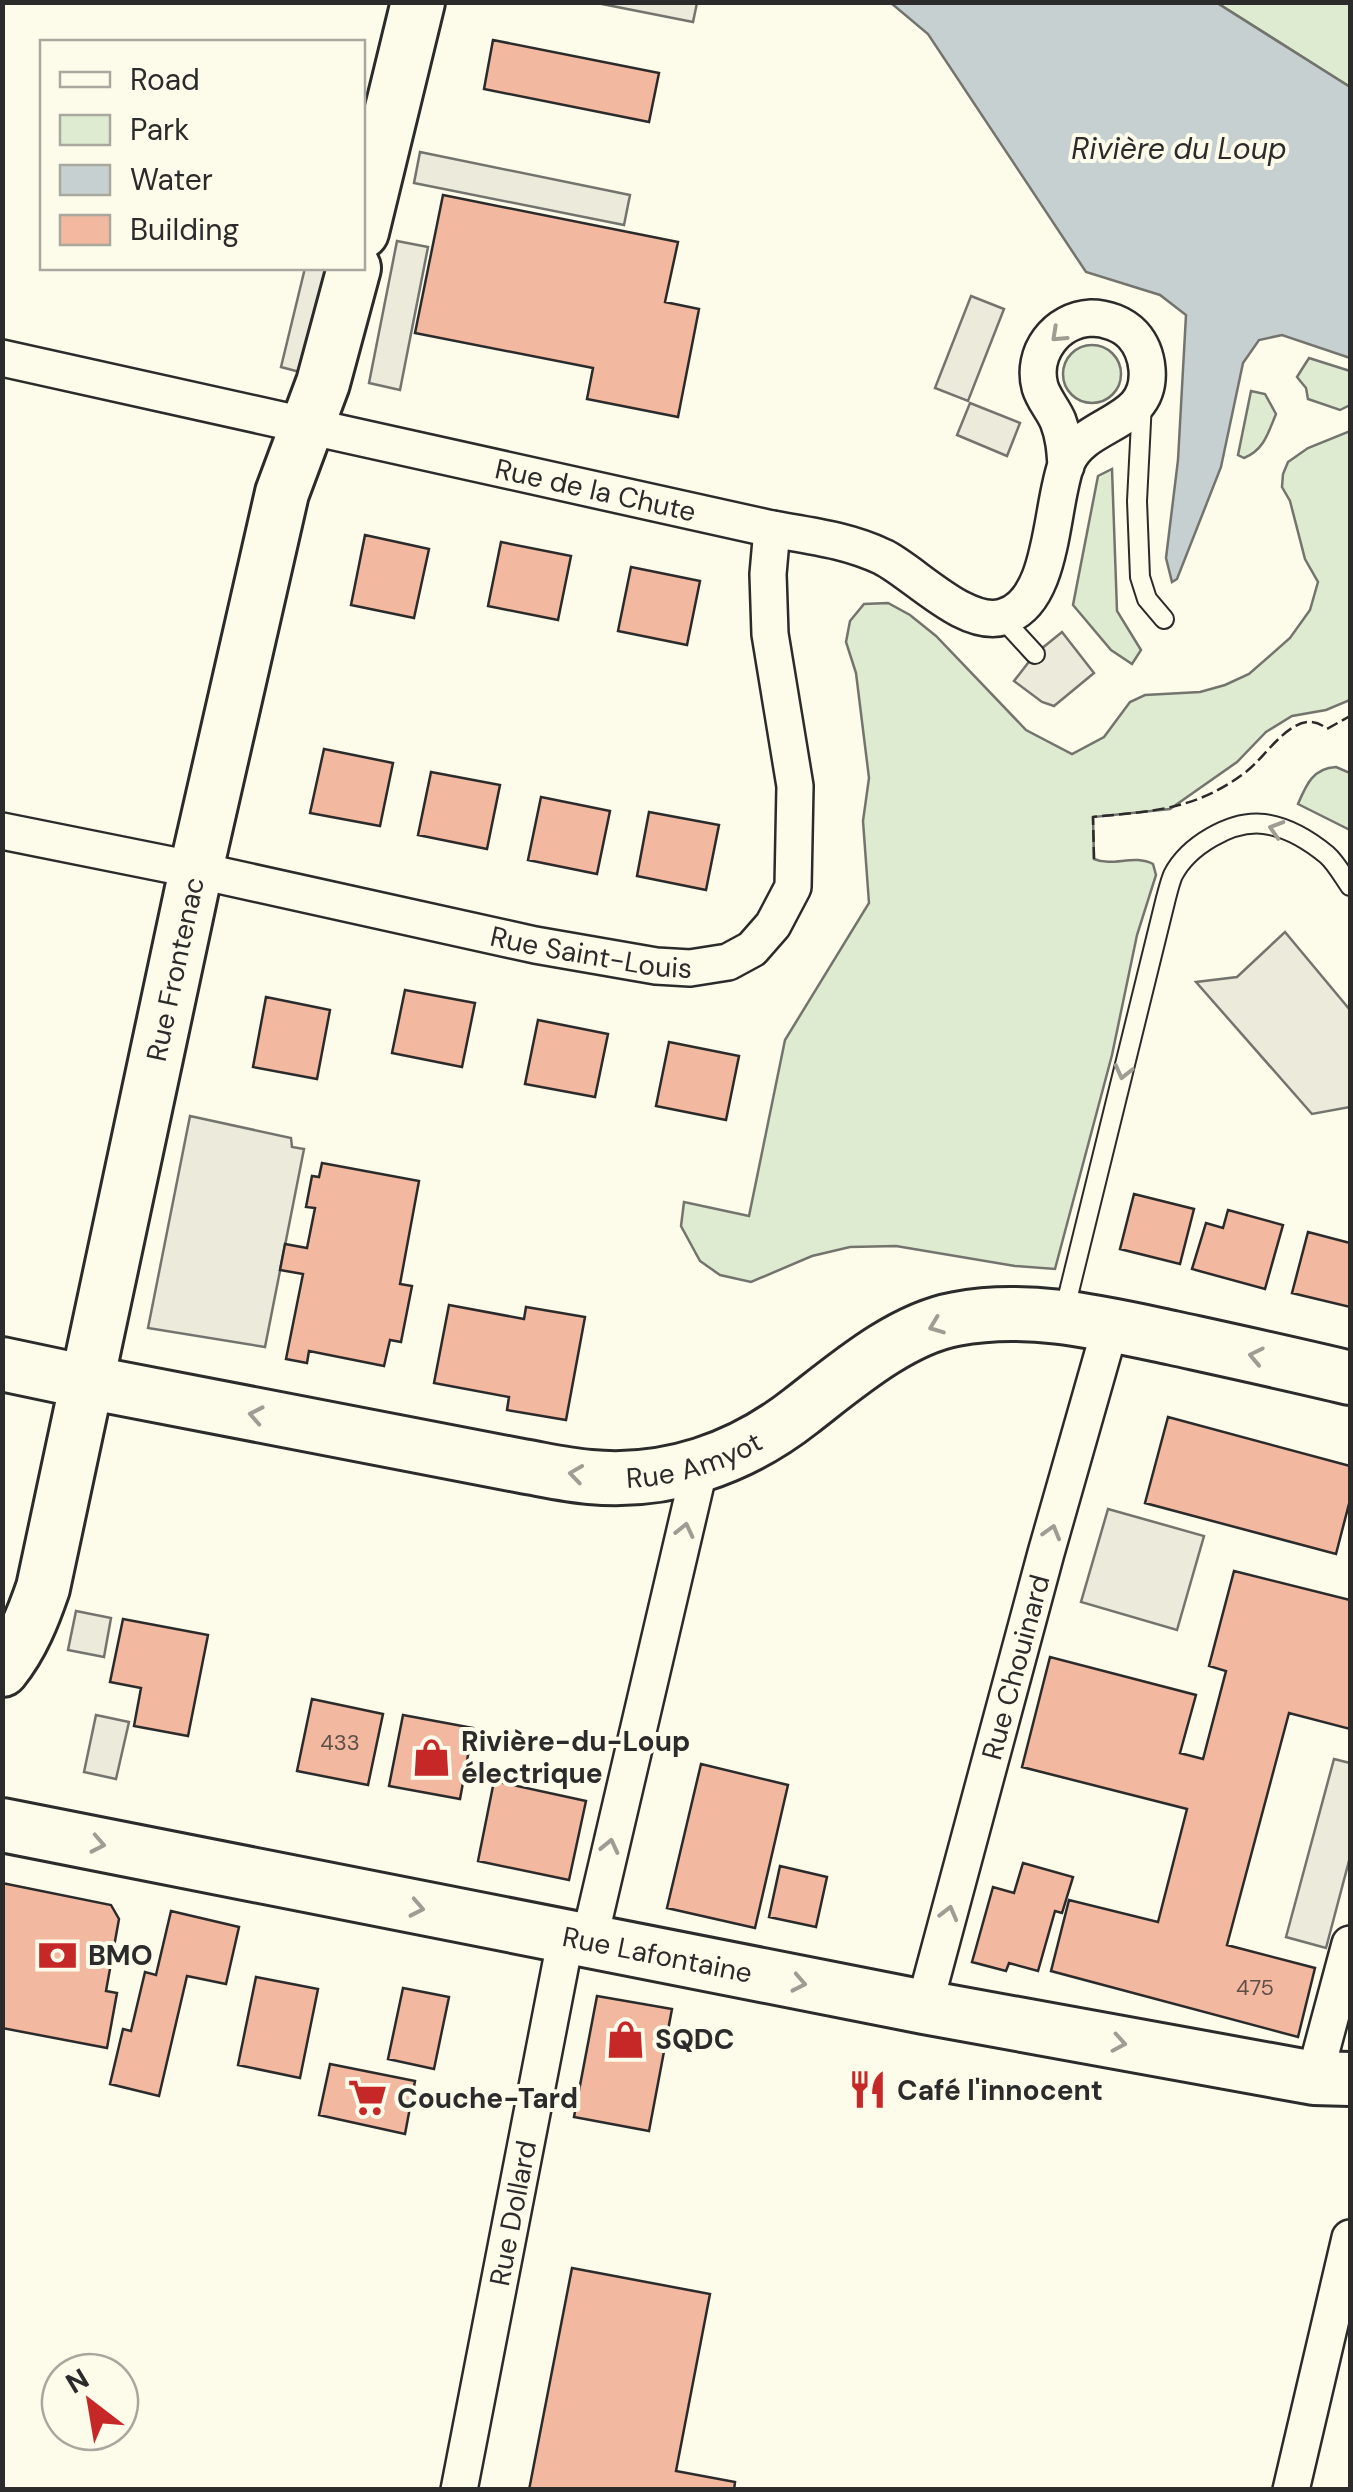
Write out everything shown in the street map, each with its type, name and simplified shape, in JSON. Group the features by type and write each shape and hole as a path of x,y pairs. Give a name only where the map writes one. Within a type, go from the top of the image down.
{"main road":[{"path":"365,220 418,2"},
{"name":"Rue Frontenac","path":"2,1670 23,1638 42,1588 196,870 282,493 307,426 353,270"},
{"name":"Rue Amyot","path":"2,1364 589,1477 635,1478 673,1473 726,1457 774,1430 868,1359 907,1337 953,1319 1018,1313 1086,1321 1350,1378"},
{"name":"Rue Lafontaine","path":"2,1825 924,2007 1338,2082"}],"street":[{"path":"1002,618 1021,608 1037,586 1072,453 1123,418 1142,396 1148,378 1146,359 1125,328 1108,320 1071,322 1055,333 1040,356 1042,394 1062,434 1066,466"},
{"name":"Rue de la Chute","path":"2,358 772,529 840,540 886,558 967,613 1002,618"},
{"name":"Rue Saint-Louis","path":"2,831 535,945 656,966 690,968 728,962 752,949 773,924 793,887 795,786 770,634 768,574 772,529"},
{"name":"Rue Chouinard","path":"924,2007 1041,1572 1086,1321"},
{"name":"Rue Dollard","path":"458,2490 578,1939 700,1466"},
{"path":"1338,2082 1350,1944"},
{"path":"1290,2490 1350,2238"}],"lane":[{"path":"1142,396 1137,501 1140,576 1147,599 1164,618"},
{"path":"1002,618 1035,654"},
{"path":"1086,1321 1166,898 1174,874 1215,835 1262,824 1281,828 1330,858 1350,886"}],"green space":[{"path":"1350,3 1350,87 1219,4"},
{"path":"1092,345 1112,354 1121,374 1112,394 1092,403 1072,394 1063,374 1072,354"},
{"path":"1309,358 1350,371 1350,405 1340,410 1308,399 1306,388 1297,377"},
{"path":"1251,391 1265,394 1276,414 1261,446 1244,458 1238,455"},
{"path":"1350,431 1350,700 1326,710 1292,716 1266,732 1237,762 1170,809 1093,817 1094,859 1146,861 1153,864 1156,875 1137,935 1112,1055 1055,1269 896,1246 850,1247 812,1256 751,1282 720,1275 700,1261 681,1226 684,1202 749,1216 785,1040 869,903 863,821 869,778 856,673 846,642 850,621 864,604 888,603 910,615 936,636 1026,730 1072,754 1104,737 1130,702 1145,695 1200,692 1225,685 1249,674 1290,638 1310,610 1318,582 1305,559 1290,501 1282,487 1283,474 1288,462 1308,448"},
{"path":"1112,469 1117,611 1141,650 1132,664 1111,650 1073,605 1098,476"},
{"path":"1336,767 1350,773 1350,830 1298,804 1316,774"}],"shaded area":[{"path":"597,3 697,3 693,22"},
{"path":"420,152 630,195 624,225 414,183"},
{"path":"397,241 428,247 400,390 369,383"},
{"path":"305,270 337,270 311,375 281,367"},
{"path":"971,296 1004,309 968,401 935,388"},
{"path":"970,403 1020,423 1007,456 957,435"},
{"path":"1062,632 1094,673 1054,706 1014,681 1035,654"},
{"path":"1285,932 1350,1010 1350,1107 1312,1114 1196,982 1237,977"},
{"path":"190,1116 291,1138 292,1147 304,1149 265,1347 148,1328"},
{"path":"1108,1509 1204,1536 1177,1630 1081,1602"},
{"path":"76,1611 111,1618 104,1657 68,1650"},
{"path":"96,1715 129,1722 116,1779 84,1772"},
{"path":"1334,1759 1350,1763 1350,1857 1326,1948 1286,1937"}],"water":[{"name":"Rivière du Loup","path":"891,3 1217,3 1350,87 1350,358 1282,335 1259,340 1243,363 1221,467 1177,579 1172,582 1166,558 1178,460 1186,315 1160,295 1086,272 928,34"}],"building":[{"path":"493,40 659,73 649,122 484,89"},
{"path":"443,195 678,242 665,302 699,309 678,417 587,399 593,368 415,333"},
{"path":"365,535 429,549 414,618 351,605"},
{"path":"501,542 571,556 558,620 488,606"},
{"path":"631,567 700,581 687,645 618,631"},
{"path":"324,749 393,763 380,826 310,813"},
{"path":"431,772 500,785 487,849 418,835"},
{"path":"541,797 610,811 597,874 528,860"},
{"path":"649,812 719,825 706,890 637,876"},
{"path":"405,990 475,1003 462,1067 392,1053"},
{"path":"266,997 330,1010 317,1079 253,1067"},
{"path":"538,1020 608,1034 595,1097 525,1084"},
{"path":"669,1042 739,1056 726,1120 656,1106"},
{"path":"322,1163 419,1181 400,1284 412,1286 401,1342 390,1340 384,1366 309,1351 307,1363 286,1359 303,1274 280,1270 285,1244 307,1248 315,1208 306,1207 312,1176 319,1177"},
{"path":"1134,1194 1194,1209 1180,1264 1120,1249"},
{"path":"1228,1210 1283,1225 1265,1289 1192,1269 1206,1223 1223,1228"},
{"path":"1308,1232 1350,1243 1350,1307 1292,1293"},
{"path":"449,1305 524,1319 526,1307 585,1317 566,1420 507,1410 509,1397 434,1383"},
{"path":"1168,1417 1350,1466 1350,1500 1336,1554 1145,1503"},
{"path":"1234,1571 1350,1600 1350,1729 1289,1713 1227,1945 1315,1968 1298,2037 1051,1971 1069,1900 1158,1922 1187,1809 1022,1767 1050,1657 1196,1695 1180,1753 1203,1759 1226,1671 1209,1666"},
{"path":"123,1619 208,1635 188,1736 134,1726 141,1688 110,1682"},
{"path":"312,1699 383,1714 368,1785 297,1771"},
{"name":"Rivière-du-Loup électrique","path":"403,1715 473,1728 460,1799 389,1786"},
{"path":"701,1764 788,1785 755,1928 667,1908"},
{"path":"494,1781 586,1801 569,1880 478,1861"},
{"path":"1023,1863 1073,1877 1062,1913 1055,1911 1038,1971 1009,1963 1006,1971 972,1962 993,1887 1014,1893"},
{"path":"780,1866 827,1877 816,1927 769,1917"},
{"name":"BMO","path":"2,1883 111,1905 119,1919 106,1991 117,1993 107,2048 2,2028"},
{"path":"171,1911 239,1927 226,1984 187,1976 159,2096 110,2084 123,2029 131,2031 145,1972 156,1975"},
{"path":"256,1977 318,1989 300,2078 238,2065"},
{"path":"403,1988 449,1997 434,2069 388,2059"},
{"path":"597,1996 672,2009 649,2131 574,2117"},
{"name":"Couche-Tard","path":"330,2064 415,2081 405,2134 319,2115"},
{"path":"572,2268 710,2294 676,2471 735,2482 734,2490 529,2490"}],"fence":[{"path":"1094,859 1093,817 1155,810 1210,794 1247,771 1294,727 1305,722 1327,729 1350,716"}],"place":[{"name":"Rivière-du-Loup électrique","path":"431,1757"},
{"name":"BMO","path":"58,1955"},
{"name":"SQDC","path":"625,2039"},
{"name":"Café l'innocent","path":"867,2090"},
{"name":"Couche-Tard","path":"367,2098"}]}
